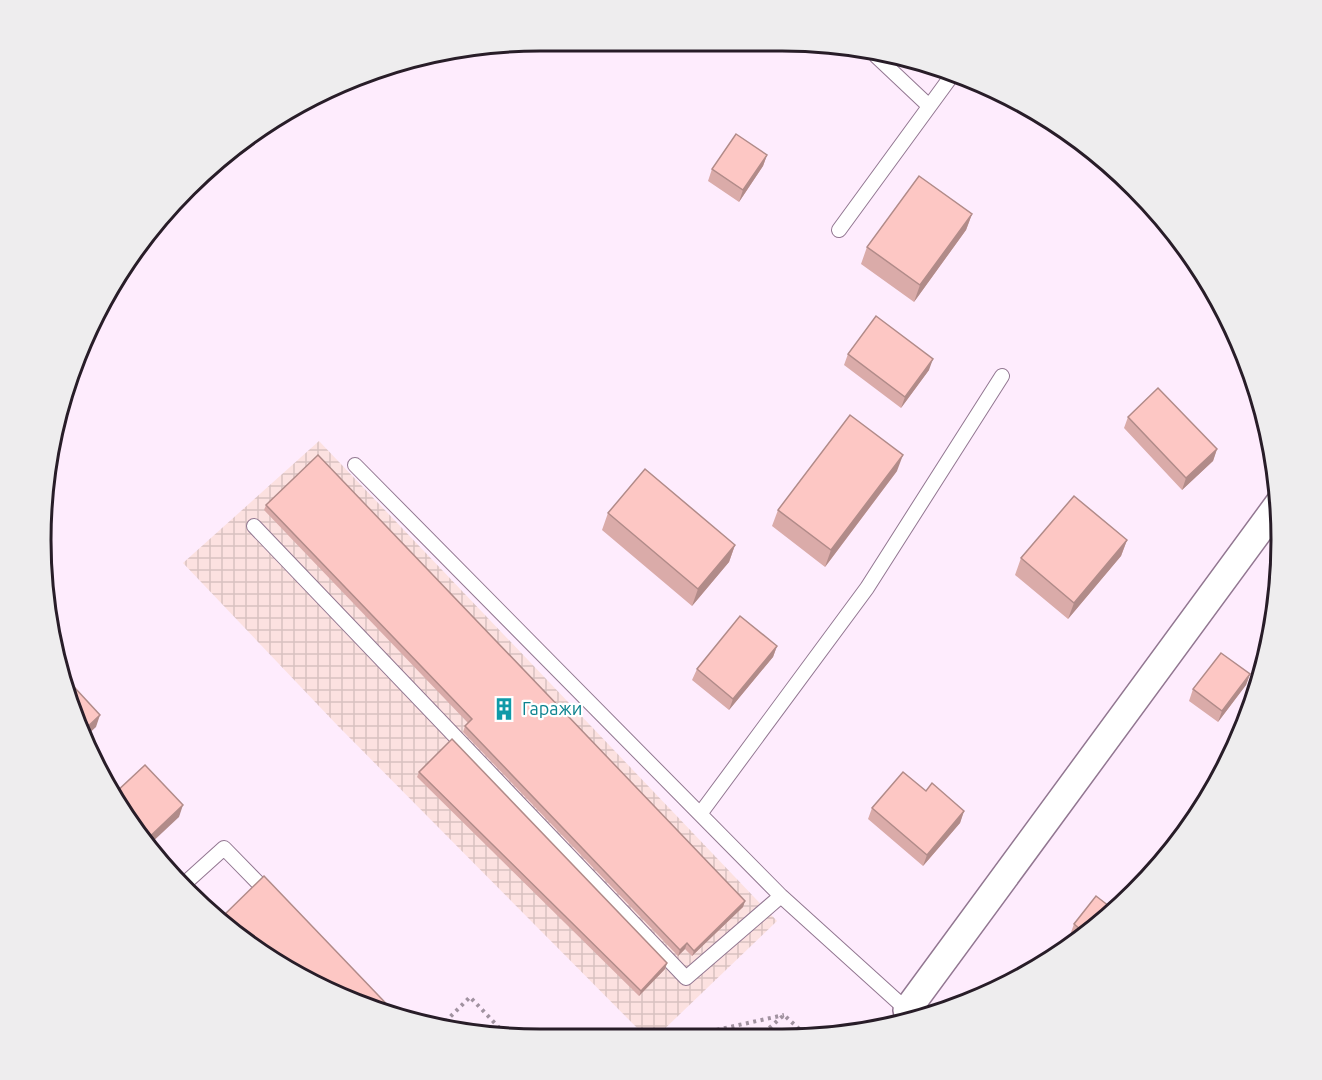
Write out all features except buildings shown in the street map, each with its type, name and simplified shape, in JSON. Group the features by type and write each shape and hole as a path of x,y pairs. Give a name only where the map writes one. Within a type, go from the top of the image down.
{"street":[{"path":"916,1010 1270,516"}],"lane":[{"path":"881,61 929,106"},
{"path":"839,230 948,80"},
{"path":"700,814 867,588 1002,376"},
{"path":"355,465 781,896 909,1012"},
{"path":"254,526 686,978 781,896"},
{"path":"189,880 224,848 282,907"}],"path":[{"path":"447,1020 470,997 499,1027"},
{"path":"721,1029 784,1015"},
{"path":"768,1029 784,1015"},
{"path":"784,1015 799,1028"}],"shaded area":[{"path":"319,441 777,921 664,1029 638,1029 338,726 183,563"}],"place":[{"name":"Гаражи","path":"504,709"}]}
